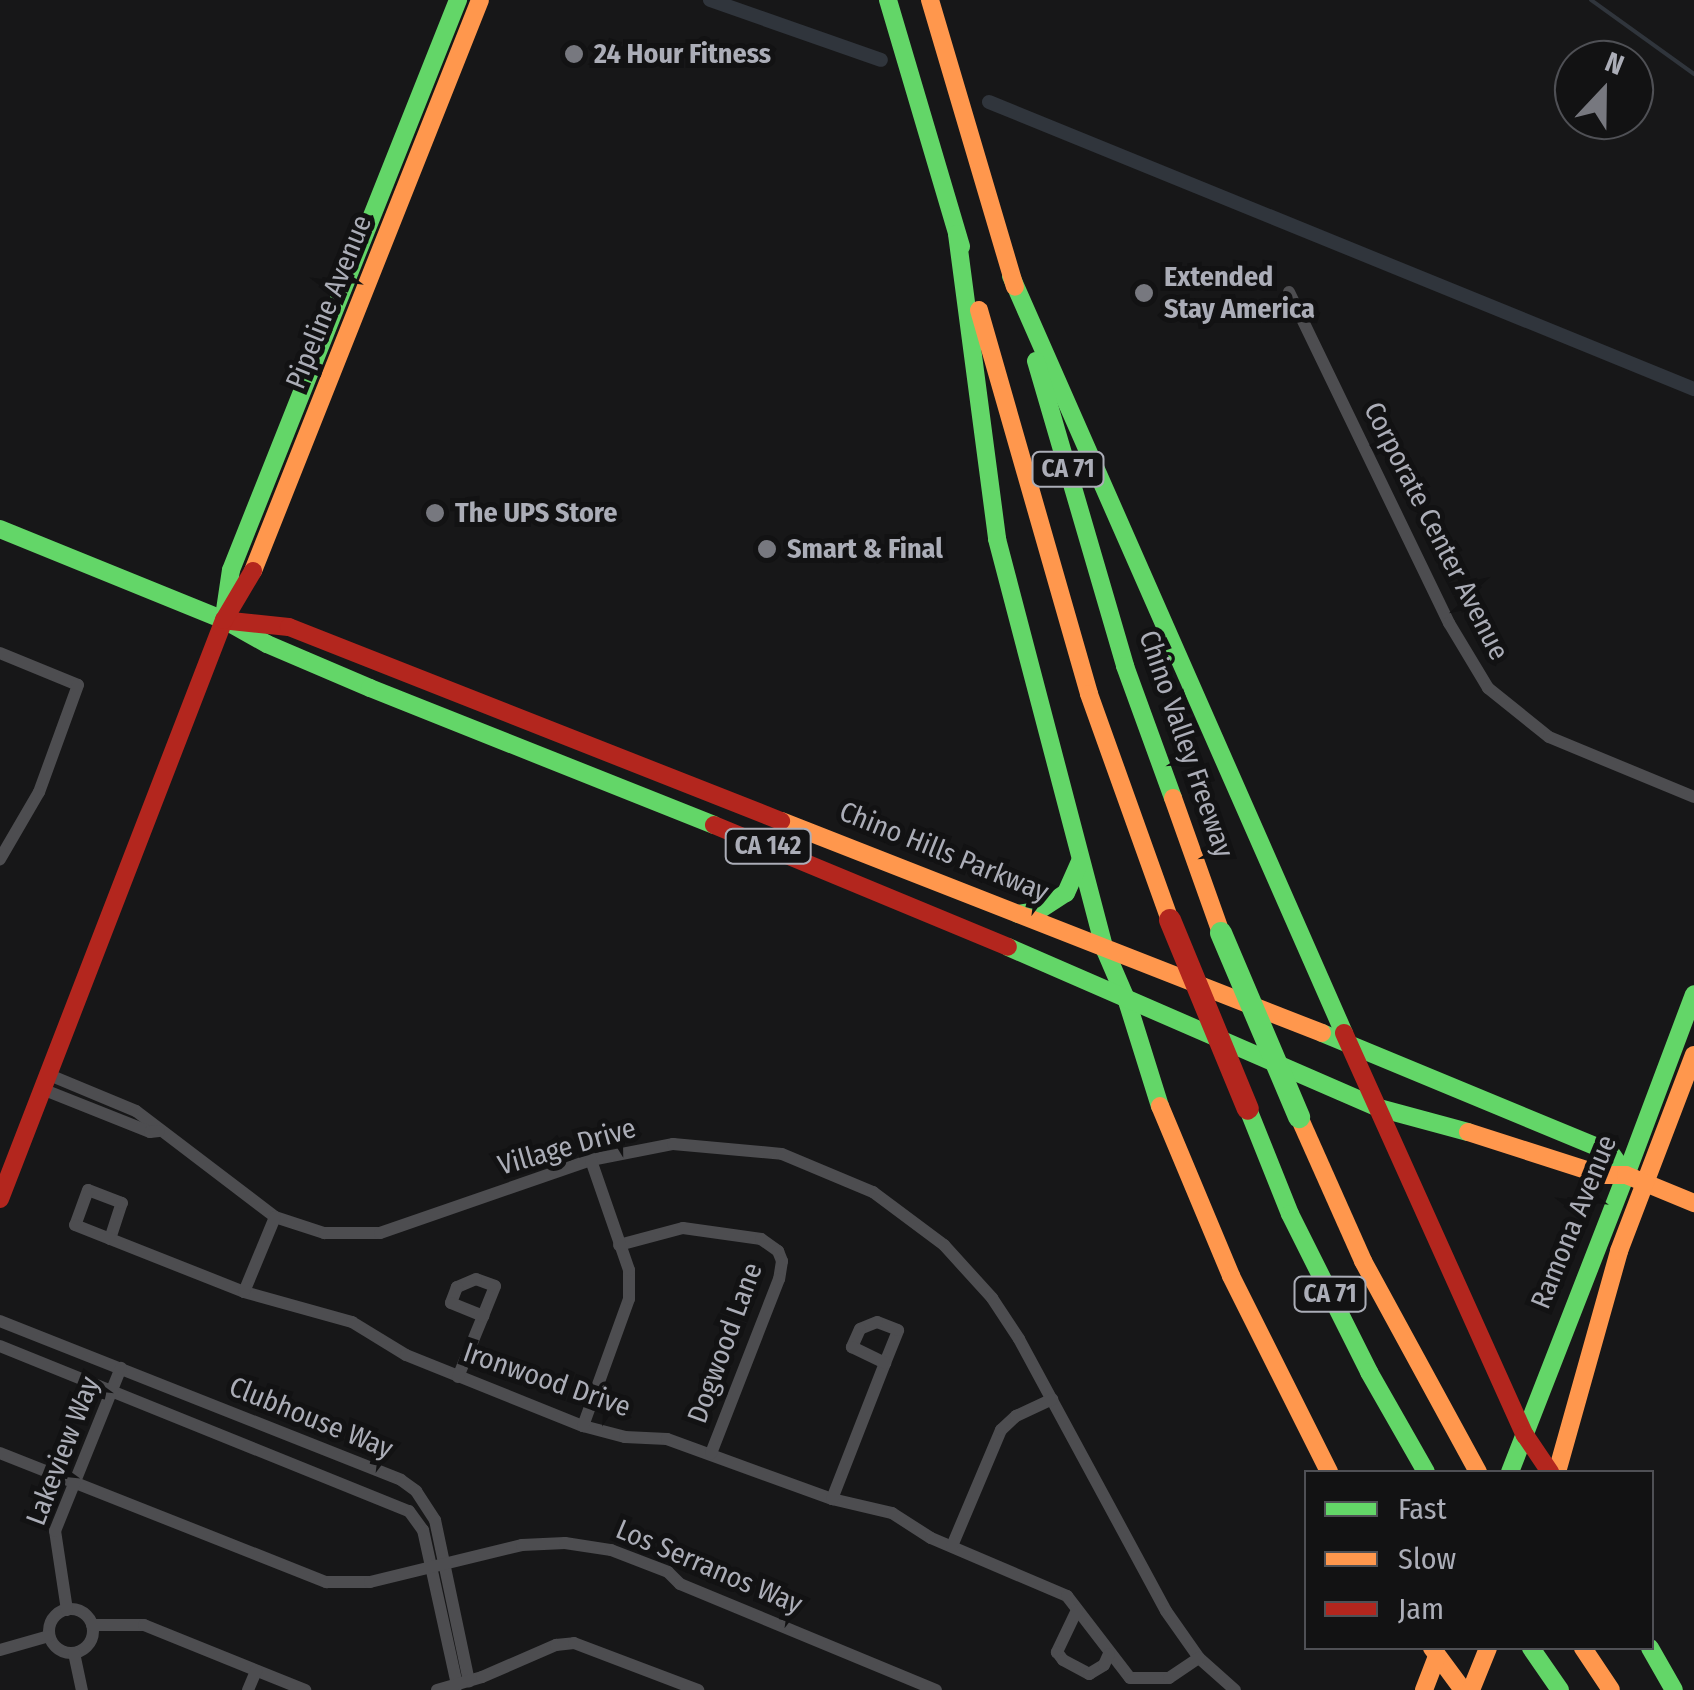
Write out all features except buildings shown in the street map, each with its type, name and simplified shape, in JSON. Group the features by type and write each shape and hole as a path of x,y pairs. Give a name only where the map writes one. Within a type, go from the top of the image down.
{"main road":[{"name":"Pipeline Avenue","path":"224,620 232,570 458,0"},
{"name":"Pipeline Avenue","path":"0,1200 224,620 252,575 281,505 480,0"},
{"name":"CA 71","path":"888,0 1089,694 1170,920 1290,1214 1425,1470"},
{"name":"Chino Valley Freeway","path":"930,0 1125,666 1221,933 1363,1261 1475,1468"},
{"path":"957,234 997,539 1105,950 1128,1001 1160,1106 1231,1276 1327,1470"},
{"path":"1012,276 1525,1435 1552,1470"},
{"name":"Chino Hills Parkway","path":"0,529 224,620 266,644 887,894 1380,1108 1492,1138 1602,1175 1636,1179 1694,1203"},
{"name":"Chino Hills Parkway","path":"224,620 289,627 1349,1044 1610,1152 1636,1179"},
{"path":"1018,914 1038,911 1066,893 1080,861"},
{"name":"Ramona Avenue","path":"1555,1470 1619,1251 1636,1179 1694,994"},
{"name":"Ramona Avenue","path":"1511,1470 1694,1054"},
{"path":"1436,1650 1467,1690 1487,1650"},
{"path":"1424,1690 1436,1650"},
{"path":"1584,1650 1610,1690"},
{"path":"1651,1650 1674,1690"},
{"path":"1534,1652 1560,1690"}],"street":[{"name":"Corporate Center Avenue","path":"1290,292 1449,623 1488,688 1549,738 1694,797"},
{"path":"0,652 78,685 40,792 0,859"},
{"name":"Village Drive","path":"45,1082 95,1094 154,1121 159,1131 274,1217 324,1234 380,1232 591,1160 673,1144 782,1154 873,1192 944,1245 992,1298 1052,1399 1166,1611 1199,1658 1235,1690"},
{"name":"Village Drive","path":"45,1082 90,1108 150,1132 159,1131"},
{"path":"90,1108 95,1094"},
{"path":"583,1426 629,1299 629,1270 591,1160"},
{"path":"244,1292 274,1217"},
{"name":"Dogwood Lane","path":"620,1244 683,1228 761,1239 778,1250 782,1261 778,1279 711,1453"},
{"name":"Ironwood Drive","path":"110,1238 244,1292 352,1322 406,1356 583,1426 625,1437 667,1439 832,1499 892,1512 952,1546 1068,1596 1130,1678 1168,1678 1199,1658"},
{"path":"458,1377 483,1316"},
{"name":"Clubhouse Way","path":"0,1321 401,1480 416,1491 435,1520 439,1567 463,1683"},
{"name":"Clubhouse Way","path":"0,1346 402,1506 420,1522 439,1567"},
{"path":"832,1499 886,1363"},
{"name":"Lakeview Way","path":"67,1610 54,1549 55,1530 121,1368"},
{"path":"952,1546 1000,1430 1016,1416 1052,1399"},
{"name":"Los Serranos Way","path":"0,1453 326,1582 370,1582 544,1543 611,1550 668,1572 680,1584 936,1690"},
{"path":"67,1610 85,1614 92,1625 90,1643 74,1653 58,1649 50,1636 53,1619 67,1610"},
{"path":"1076,1610 1057,1652 1063,1660 1089,1674 1104,1665 1109,1654"},
{"path":"92,1625 144,1625 306,1690"},
{"path":"0,1650 50,1636"},
{"path":"437,1690 556,1645 574,1643 698,1690"},
{"path":"74,1653 82,1690"},
{"path":"248,1690 256,1671"}],"waterway":[{"path":"710,0 881,60"},
{"path":"1591,0 1694,74"},
{"path":"989,102 1694,389"}],"traffic: fast":[{"path":"225,610 231,570 458,0"},
{"path":"888,0 961,246"},
{"path":"957,234 997,539 1105,950 1127,1001 1160,1106"},
{"path":"1011,276 1344,1033"},
{"path":"1036,361 1125,666 1173,798"},
{"path":"0,529 224,620 267,644 370,688 714,825"},
{"path":"1018,914 1038,911 1066,893 1080,861"},
{"path":"1221,933 1299,1117"},
{"path":"1008,947 1379,1108 1468,1132"},
{"path":"1626,1175 1694,994"},
{"path":"1322,1033 1610,1152 1626,1175"},
{"path":"1248,1109 1290,1214 1369,1372 1425,1470"},
{"path":"1511,1470 1626,1175"},
{"path":"1532,1650 1560,1690"},
{"path":"1651,1650 1674,1690"}],"traffic: slow":[{"path":"253,571 480,0"},
{"path":"930,0 1015,287"},
{"path":"979,310 1089,694 1170,920"},
{"path":"1173,798 1221,933"},
{"path":"781,821 1322,1033"},
{"path":"1645,1183 1694,1055"},
{"path":"1160,1106 1231,1276 1328,1470"},
{"path":"1299,1117 1363,1261 1477,1470"},
{"path":"1468,1132 1602,1175 1626,1175 1694,1203"},
{"path":"1558,1470 1619,1251 1645,1183"},
{"path":"1433,1650 1463,1690"},
{"path":"1471,1690 1487,1650"},
{"path":"1584,1650 1611,1690"},
{"path":"1424,1690 1437,1656"}],"traffic: jam":[{"path":"0,1199 224,620 253,571"},
{"path":"231,621 289,627 781,821"},
{"path":"714,825 1008,947"},
{"path":"1170,920 1248,1109"},
{"path":"1344,1033 1525,1435 1549,1470"}],"place":[{"name":"24 Hour Fitness","path":"574,54"},
{"name":"Extended Stay America","path":"1144,293"},
{"name":"The UPS Store","path":"435,513"},
{"name":"Smart & Final","path":"767,549"}]}
